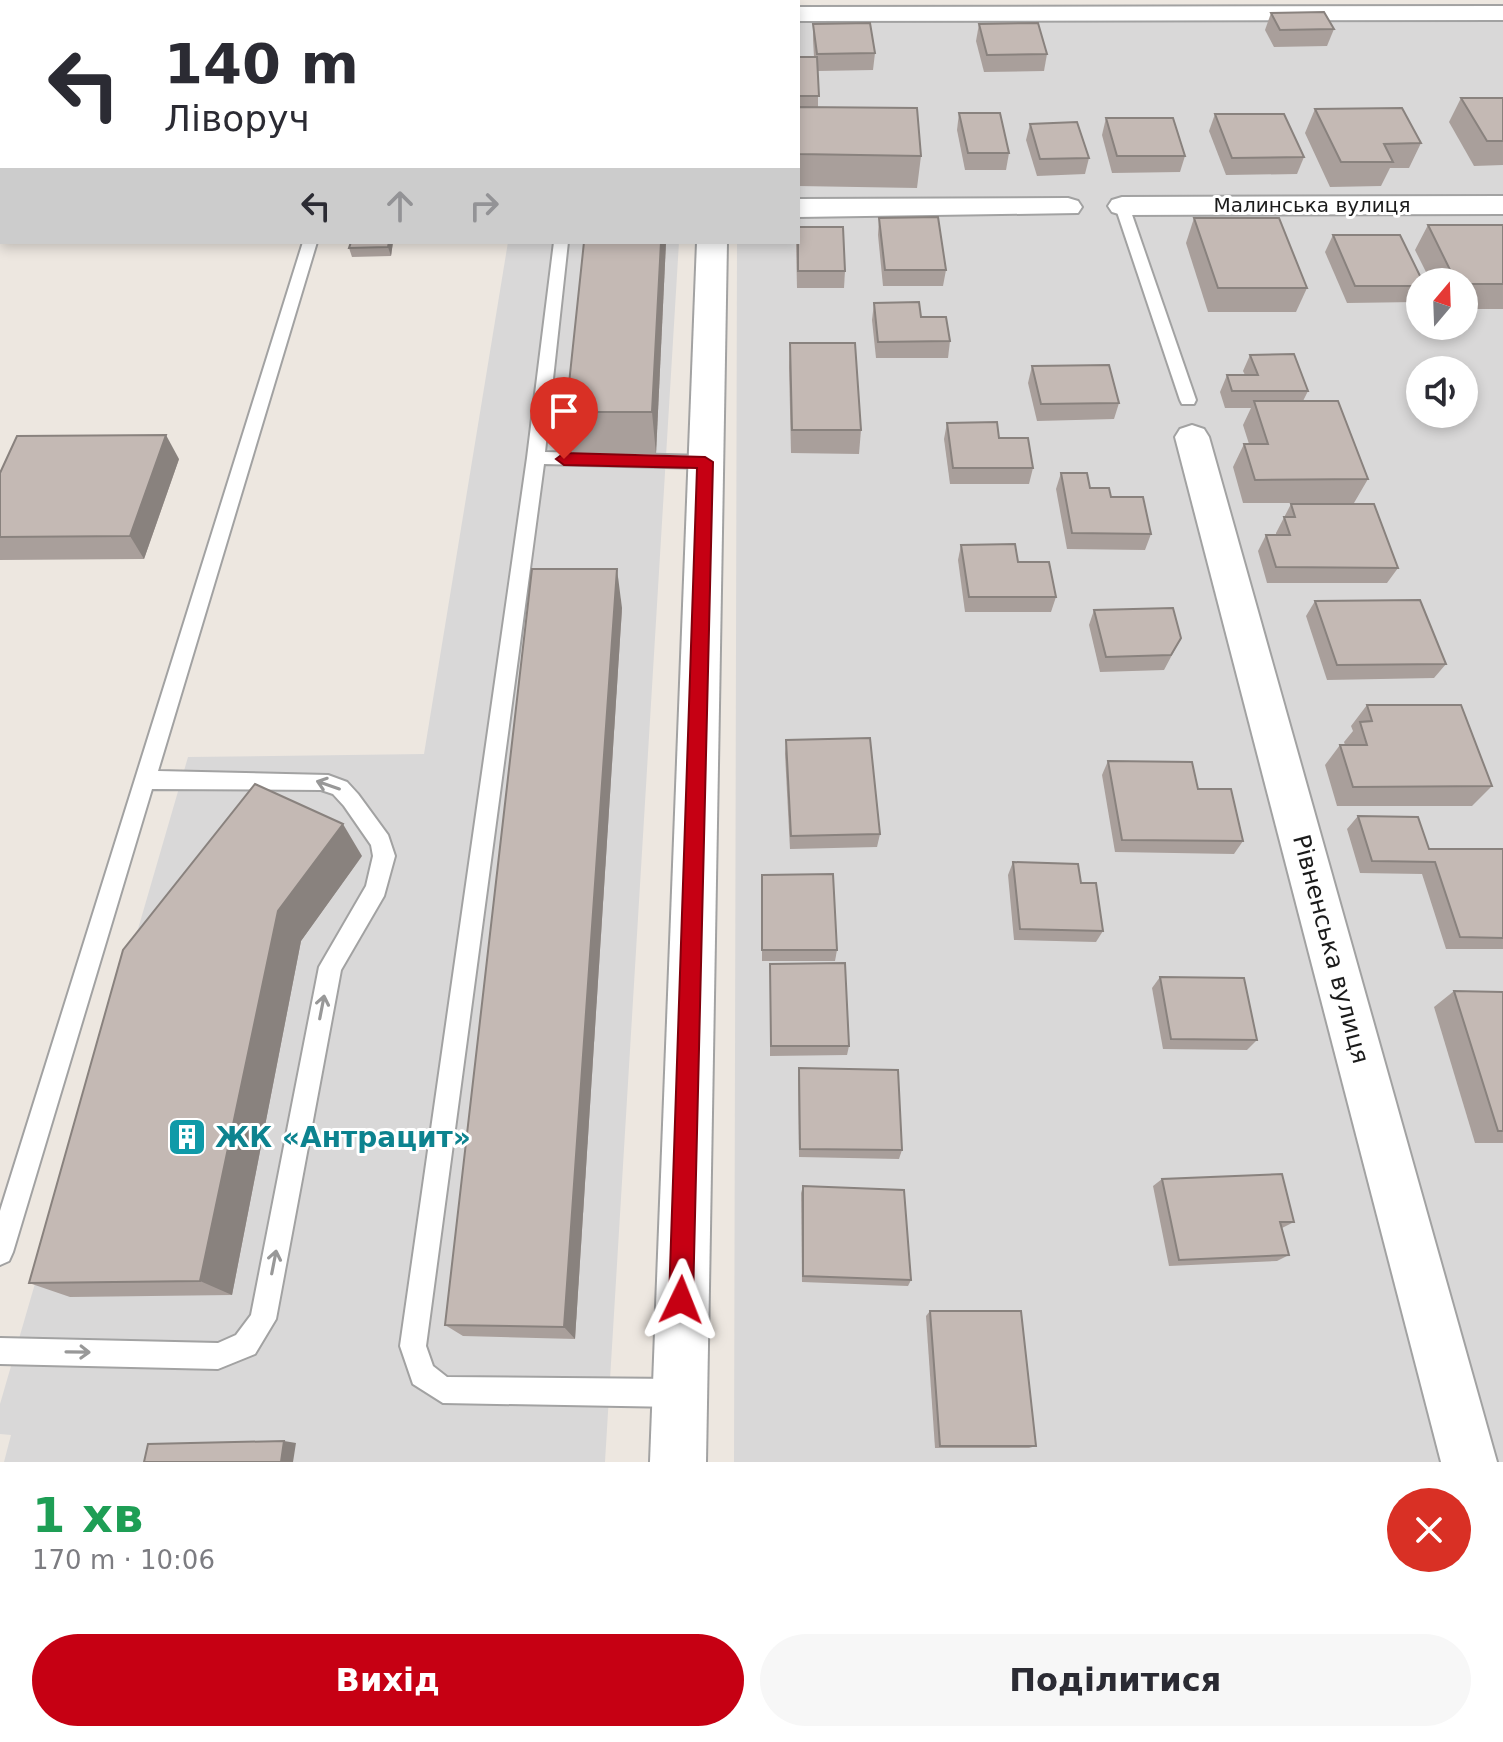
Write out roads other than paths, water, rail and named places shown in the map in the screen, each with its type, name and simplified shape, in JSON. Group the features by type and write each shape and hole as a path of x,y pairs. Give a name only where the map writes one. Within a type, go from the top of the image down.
{"street":[{"path":"800,14 1060,7 1407,6 1503,13"},
{"name":"Малинська вулиця","path":"1122,206 1503,205"},
{"path":"800,208 1068,207"},
{"path":"678,1462 712,244"},
{"name":"Рівненська вулиця","path":"1190,418 1469,1462"}],"lane":[{"path":"1122,206 1190,418"},
{"path":"0,1252 309,244"},
{"path":"561,244 536,458 413,1346 422,1375 443,1390 678,1393"},
{"path":"536,458 705,462"},
{"path":"0,1351 218,1356 238,1352 252,1340 263,1319 330,967 382,876 384,856 381,842 351,800 331,785 321,781 143,780"}],"place":[{"name":"ЖК «Антрацит»","path":"187,1137"}]}
